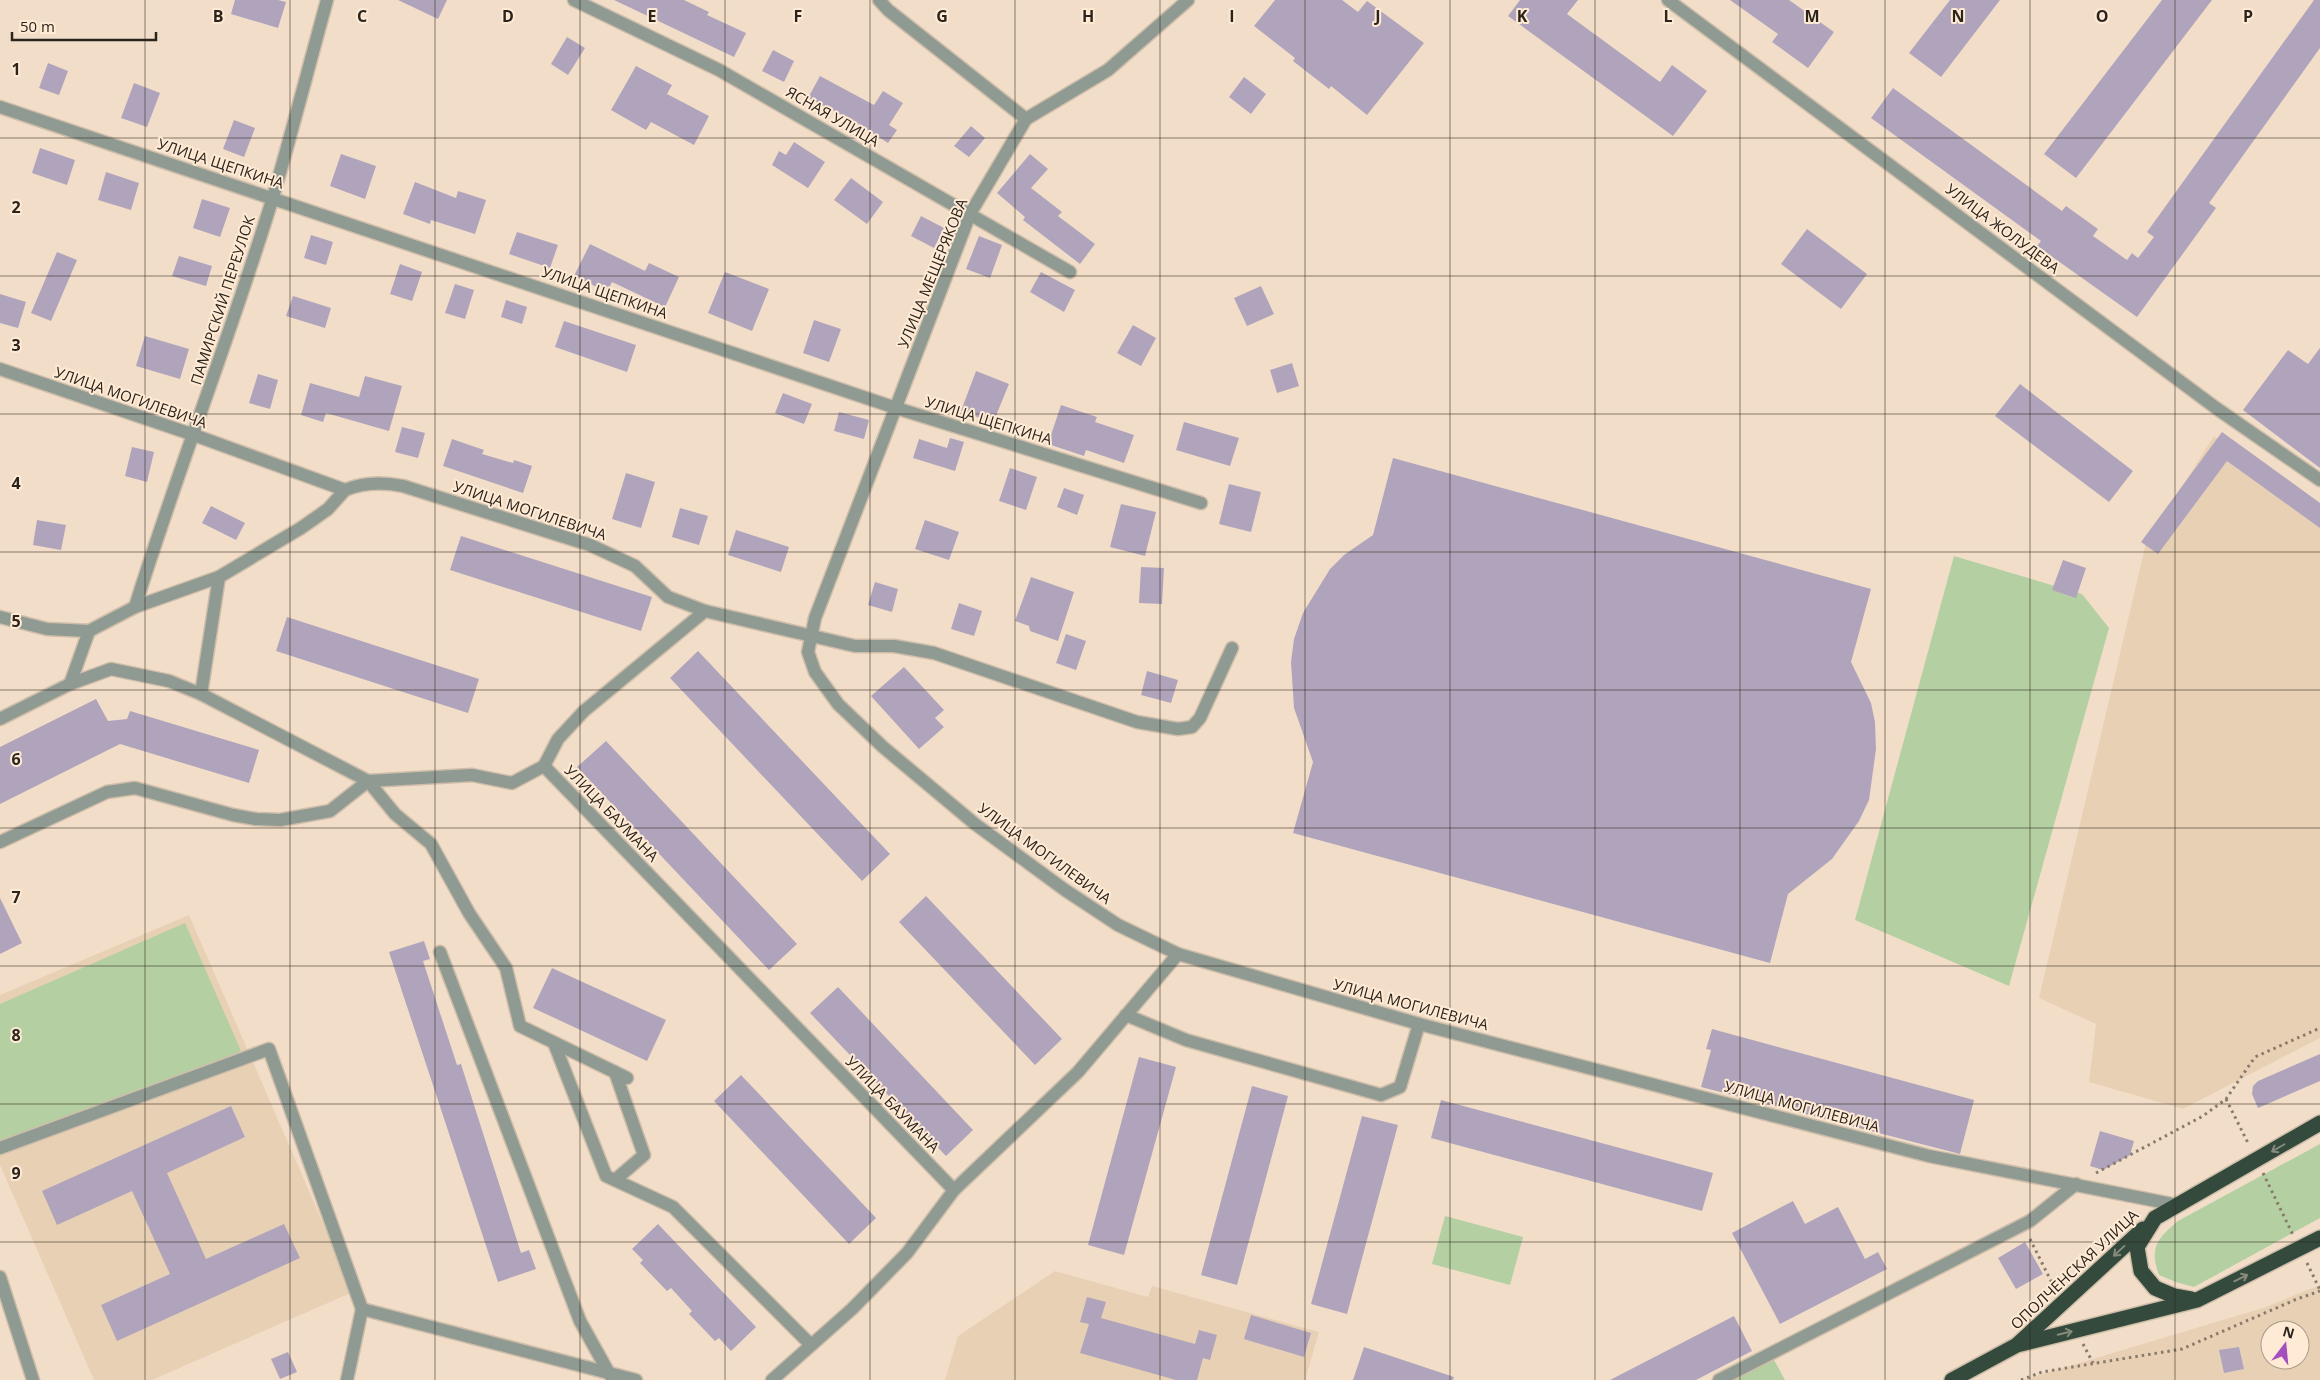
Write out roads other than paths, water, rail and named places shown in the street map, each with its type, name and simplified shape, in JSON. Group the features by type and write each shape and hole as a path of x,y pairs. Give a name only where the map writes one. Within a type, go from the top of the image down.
{"highway":[{"name":"ОПОЛЧЕНСКАЯ УЛИЦА","path":"2017,1345 2155,1218 2320,1123"},
{"path":"2155,1218 2137,1247 2140,1271 2155,1288 2174,1296 2197,1300"},
{"name":"ОПОЛЧЕНСКАЯ УЛИЦА","path":"1952,1380 2017,1345 2197,1300 2320,1238"}],"street":[{"name":"ПАМИРСКИЙ ПЕРЕУЛОК","path":"135,607 161,523 194,435 273,197 328,0"},
{"name":"ЯСНАЯ УЛИЦА","path":"574,0 719,70 1070,272"},
{"path":"879,0 888,10 1026,119"},
{"name":"УЛИЦА МЕЩЕРЯКОВА","path":"810,635 970,214 1026,119 1108,70 1188,0"},
{"name":"УЛИЦА ЖОЛУДЕВА","path":"1668,0 2208,402 2320,480"},
{"name":"УЛИЦА ЩЕПКИНА","path":"0,108 273,197 896,408 1201,503"},
{"name":"УЛИЦА МОГИЛЕВИЧА","path":"0,369 194,435 345,490 357,485 372,483 403,486 590,545 635,566 668,597 705,611 810,635 808,652 815,672 838,704 883,747 976,824 1065,890 1118,925 1178,954 1419,1024 1929,1156 2177,1205"},
{"path":"0,618 47,629 89,631 135,607 219,577 301,528 328,508 345,490"},
{"path":"201,694 219,577"},
{"path":"544,766 558,739 584,711 705,611"},
{"path":"70,684 89,631"},
{"path":"810,635 855,646 894,646 934,653 1137,722 1178,729 1192,726 1200,718 1232,648"},
{"path":"0,719 70,684 111,669 169,682 201,694 368,781 395,814 430,844 469,913 506,968 520,1026 627,1078"},
{"name":"УЛИЦА БАУМАНА","path":"368,781 472,775 512,783 544,766 954,1190"},
{"path":"0,842 107,792 135,788 233,815 256,819 280,820 305,818 330,811 368,781"},
{"path":"440,952 580,1321 610,1376"},
{"path":"772,1380 852,1309 907,1253 954,1190 1078,1072 1178,954"},
{"path":"1126,1015 1186,1040 1381,1095 1400,1087 1419,1024"},
{"path":"554,1043 606,1176 672,1206 811,1345"},
{"path":"0,1148 269,1049 362,1309 346,1380"},
{"path":"614,1072 644,1155 614,1180"},
{"path":"1719,1380 2030,1221 2076,1184"},
{"path":"0,1276 33,1380"},
{"path":"362,1309 610,1376 636,1380"}]}
